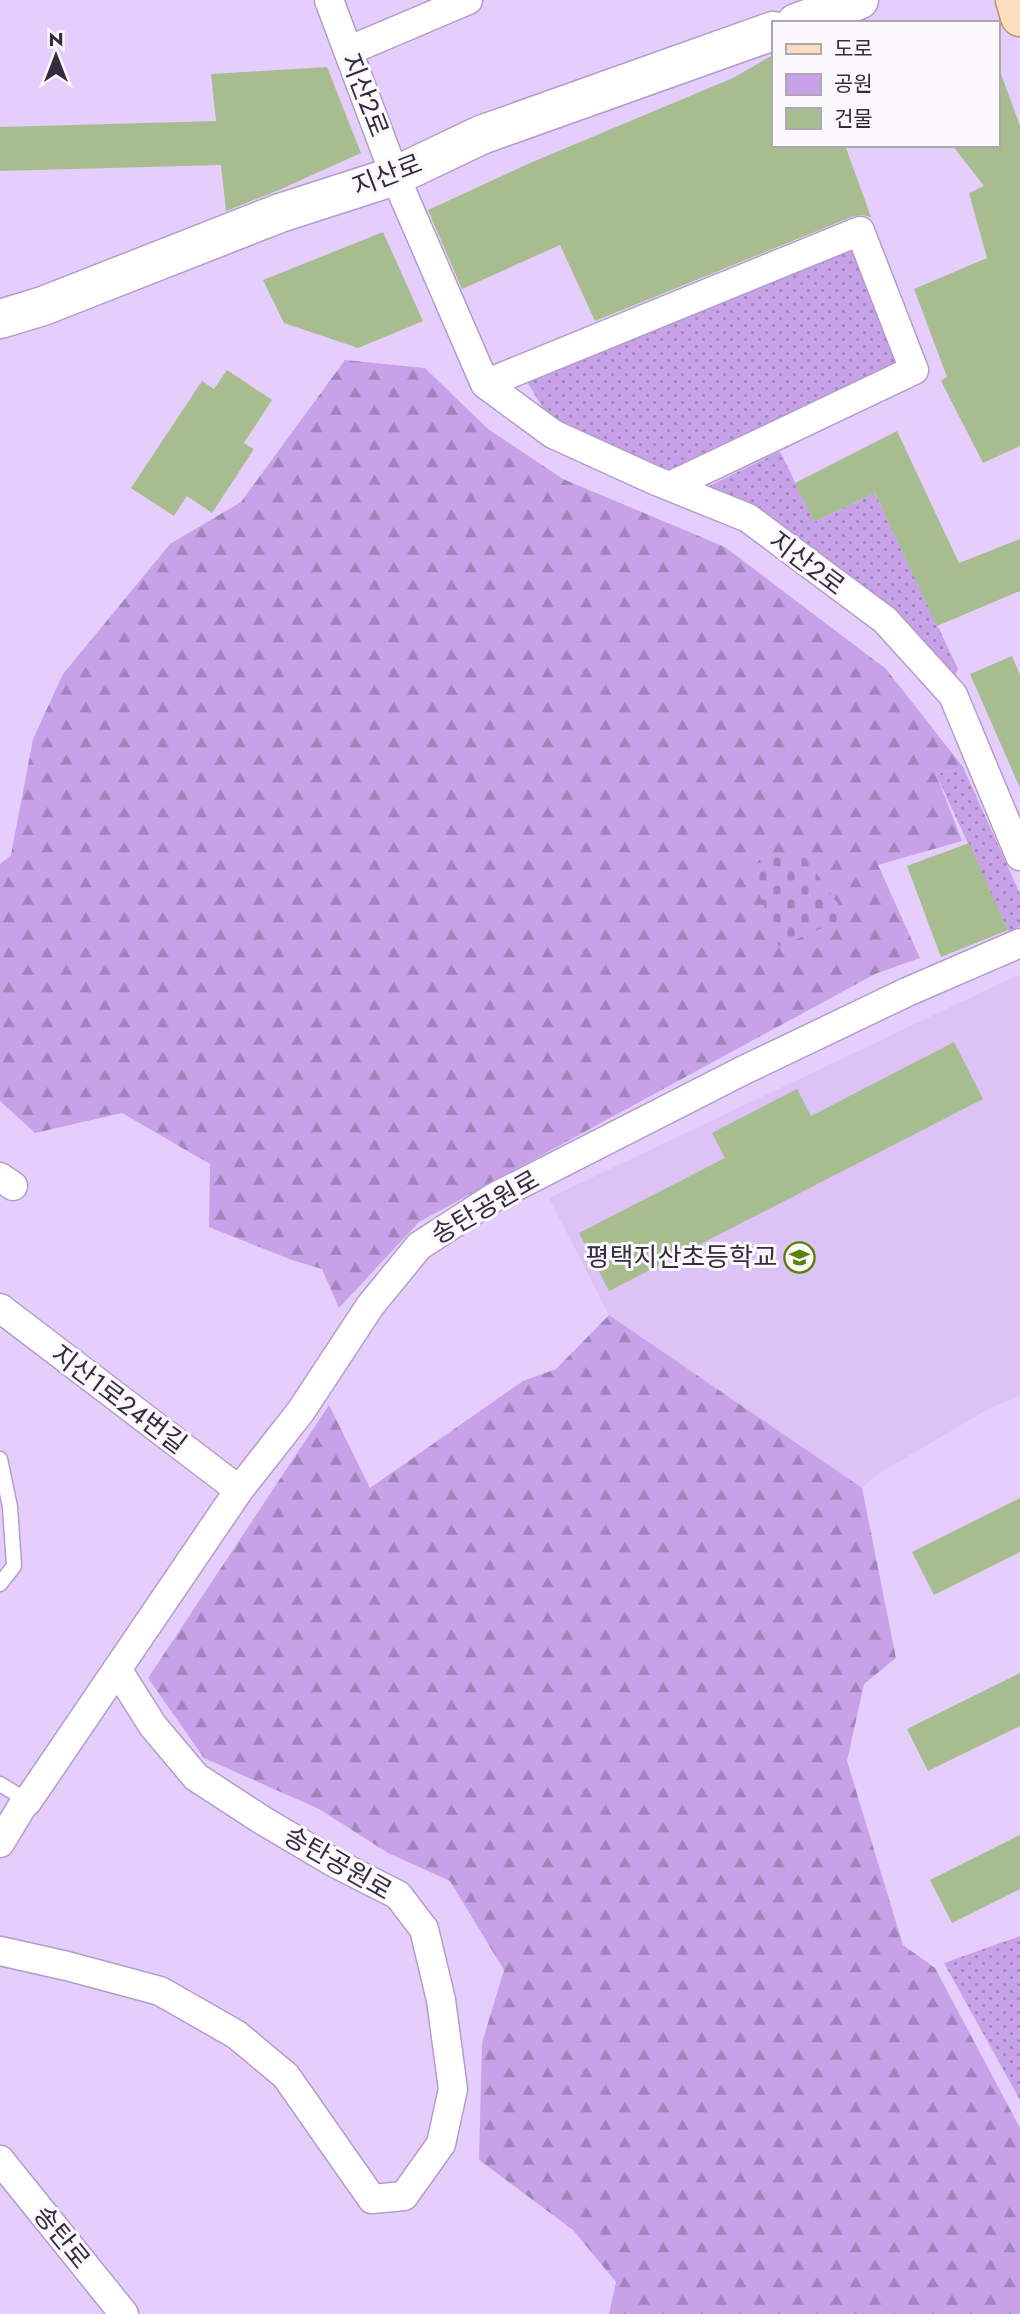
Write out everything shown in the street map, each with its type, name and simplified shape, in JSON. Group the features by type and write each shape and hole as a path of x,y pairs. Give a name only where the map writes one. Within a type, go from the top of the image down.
{"main road":[{"path":"801,21 859,0"},
{"path":"1015,0 1020,17"},
{"name":"지산로","path":"0,319 43,306 280,213 395,176 481,135 772,31"}],"street":[{"name":"지산2로","path":"329,0 395,176 485,384 553,434 748,518 885,620 953,695 1020,856"},
{"path":"348,51 468,0"},
{"path":"485,384 860,231 915,370 670,486"},
{"name":"송탄공원로","path":"0,1843 26,1800 27,1802 239,1490 301,1411 370,1306 419,1246 492,1198 742,1071 906,992 1020,943"},
{"name":"지산1로24번길","path":"0,1308 239,1490"},
{"name":"송탄공원로","path":"0,1951 160,1991 237,2035 286,2076 372,2199 404,2196 442,2144 453,2089 442,2000 424,1929 398,1895 334,1863 262,1821 196,1777 153,1726 117,1669"},
{"name":"송탄로","path":"0,2160 120,2313"}],"lane":[{"path":"0,1459 10,1507 14,1566 0,1584"},
{"path":"0,1784 26,1800"}],"shaded area":[{"name":"평택지산초등학교","path":"1020,974 1020,1395 985,1411 876,1475 862,1488 609,1315 549,1198"}],"green space":[{"path":"852,245 900,368 662,477 549,418 527,382"},
{"path":"345,360 425,368 488,429 563,479 725,547 886,669 963,767 936,774 962,841 878,865 920,958 875,974 419,1222 339,1308 322,1269 209,1227 210,1164 122,1113 35,1133 0,1101 0,864 11,855 33,739 63,674 170,544 241,502"},
{"path":"780,451 814,522 875,493 958,669 954,677 693,494"},
{"path":"963,767 1020,894 1020,926 1009,932 936,774"},
{"path":"800,850 847,917 779,947 759,893 753,865"},
{"path":"609,1315 862,1488 896,1658 864,1684 847,1761 903,1945 935,1968 1020,2128 1020,2314 609,2314 616,2282 573,2230 479,2160 482,2043 504,1970 450,1881 388,1853 319,1809 204,1758 148,1678 329,1405 370,1488 523,1381 556,1369"},
{"path":"1020,1936 1020,2100 944,1963"}],"building":[{"path":"772,56 772,147 846,147 871,217 854,216 595,321 560,245 462,289 428,210 530,163 733,78"},
{"path":"327,67 361,153 226,211 221,165 0,171 0,127 216,121 211,74"},
{"path":"1000,71 1020,126 1020,446 983,463 941,381 947,377 914,289 987,258 969,193 984,186 954,147 999,147"},
{"path":"383,232 423,321 358,348 284,323 263,280"},
{"path":"227,370 272,400 244,443 254,449 212,513 187,496 174,516 131,488 202,381 214,389"},
{"path":"897,431 959,563 1020,539 1020,591 937,626 875,493 814,522 795,483"},
{"path":"1012,656 1020,675 1020,788 970,674"},
{"path":"969,843 1008,930 941,957 907,866"},
{"path":"954,1042 983,1099 609,1291 579,1233 725,1158 712,1133 797,1089 811,1116"},
{"path":"1020,1498 1020,1552 934,1595 912,1552"},
{"path":"1020,1673 1020,1726 928,1771 907,1729"},
{"path":"1020,1835 1020,1889 952,1923 930,1880"}],"place":[{"name":"평택지산초등학교","path":"800,1257"}]}
